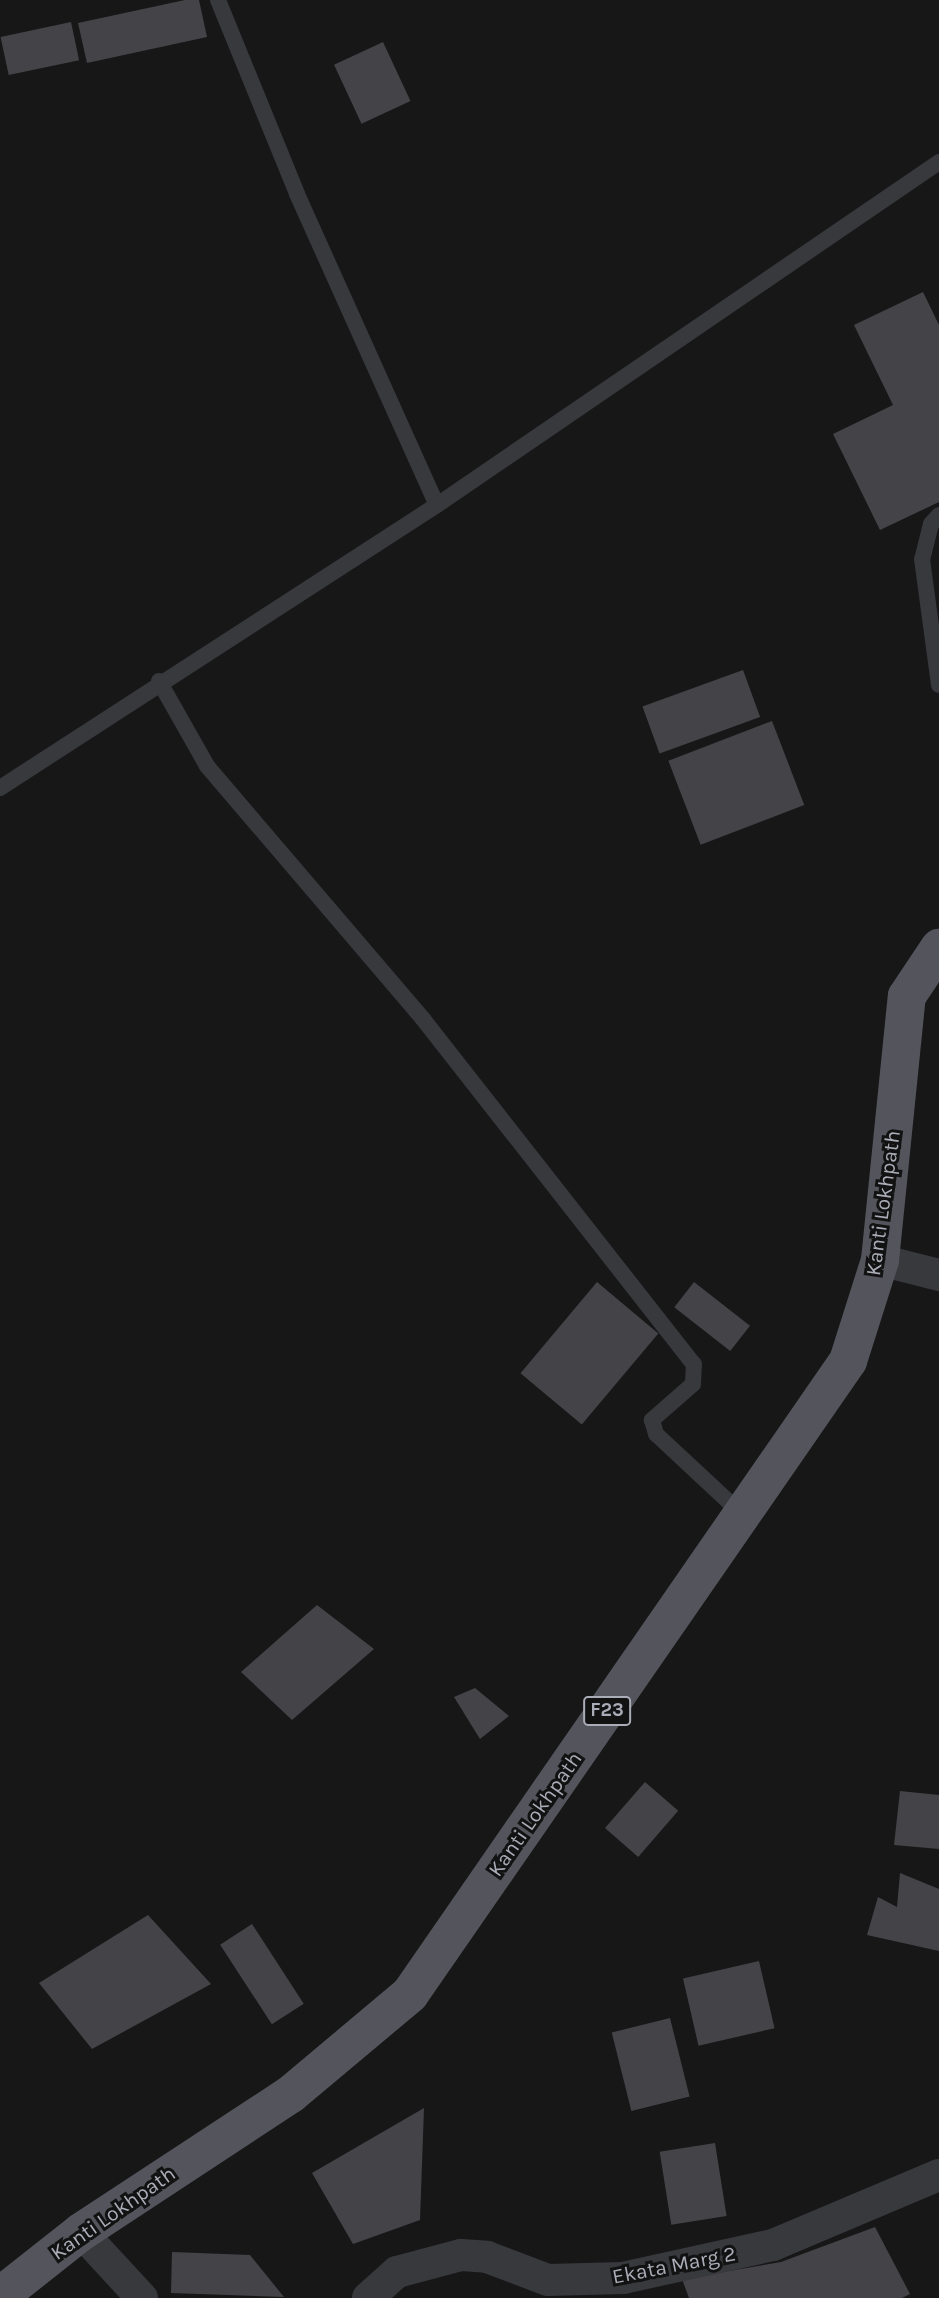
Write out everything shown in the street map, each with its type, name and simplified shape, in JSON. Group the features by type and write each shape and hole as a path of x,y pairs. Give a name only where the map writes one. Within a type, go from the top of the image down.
{"main road":[{"name":"Kanti Lokhpath","path":"0,2296 81,2231 291,2094 410,1994 848,1361 880,1260 907,996 939,947"}],"street":[{"path":"880,1260 939,1275"},
{"name":"Ekata Marg 2","path":"368,2298 397,2272 460,2255 486,2257 548,2280 623,2278 773,2245 939,2175"},
{"path":"81,2231 142,2298"}],"lane":[{"path":"218,0 297,194 437,506"},
{"path":"0,788 159,681 437,506 939,162"},
{"path":"939,515 931,524 922,559 939,685"},
{"path":"159,681 207,766 423,1019 694,1364 693,1384 652,1420 656,1434 743,1515"}],"building":[{"path":"185,0 199,0 207,37 87,63 78,23"},
{"path":"71,22 79,60 9,75 1,37"},
{"path":"383,42 410,101 362,124 334,65"},
{"path":"923,292 939,325 939,502 880,530 833,434 893,405 854,325"},
{"path":"743,670 760,717 660,754 642,707"},
{"path":"772,721 804,805 701,845 668,761"},
{"path":"597,1282 658,1333 582,1425 521,1373"},
{"path":"694,1282 750,1326 730,1351 674,1307"},
{"path":"317,1605 374,1649 292,1720 241,1672"},
{"path":"475,1688 509,1716 480,1739 454,1697"},
{"path":"645,1782 678,1811 638,1857 605,1828"},
{"path":"900,1791 939,1795 939,1849 894,1845"},
{"path":"900,1873 939,1889 939,1951 867,1935 878,1897 897,1907"},
{"path":"148,1915 211,1984 92,2049 39,1983"},
{"path":"252,1924 304,2004 272,2024 220,1945"},
{"path":"759,1961 775,2028 699,2046 683,1979"},
{"path":"670,2018 690,2097 631,2111 612,2033"},
{"path":"424,2108 420,2220 353,2244 312,2173"},
{"path":"715,2143 727,2216 671,2225 660,2152"},
{"path":"875,2227 910,2294 902,2298 689,2298 682,2279 781,2262"},
{"path":"172,2252 250,2255 284,2297 171,2293"}]}
